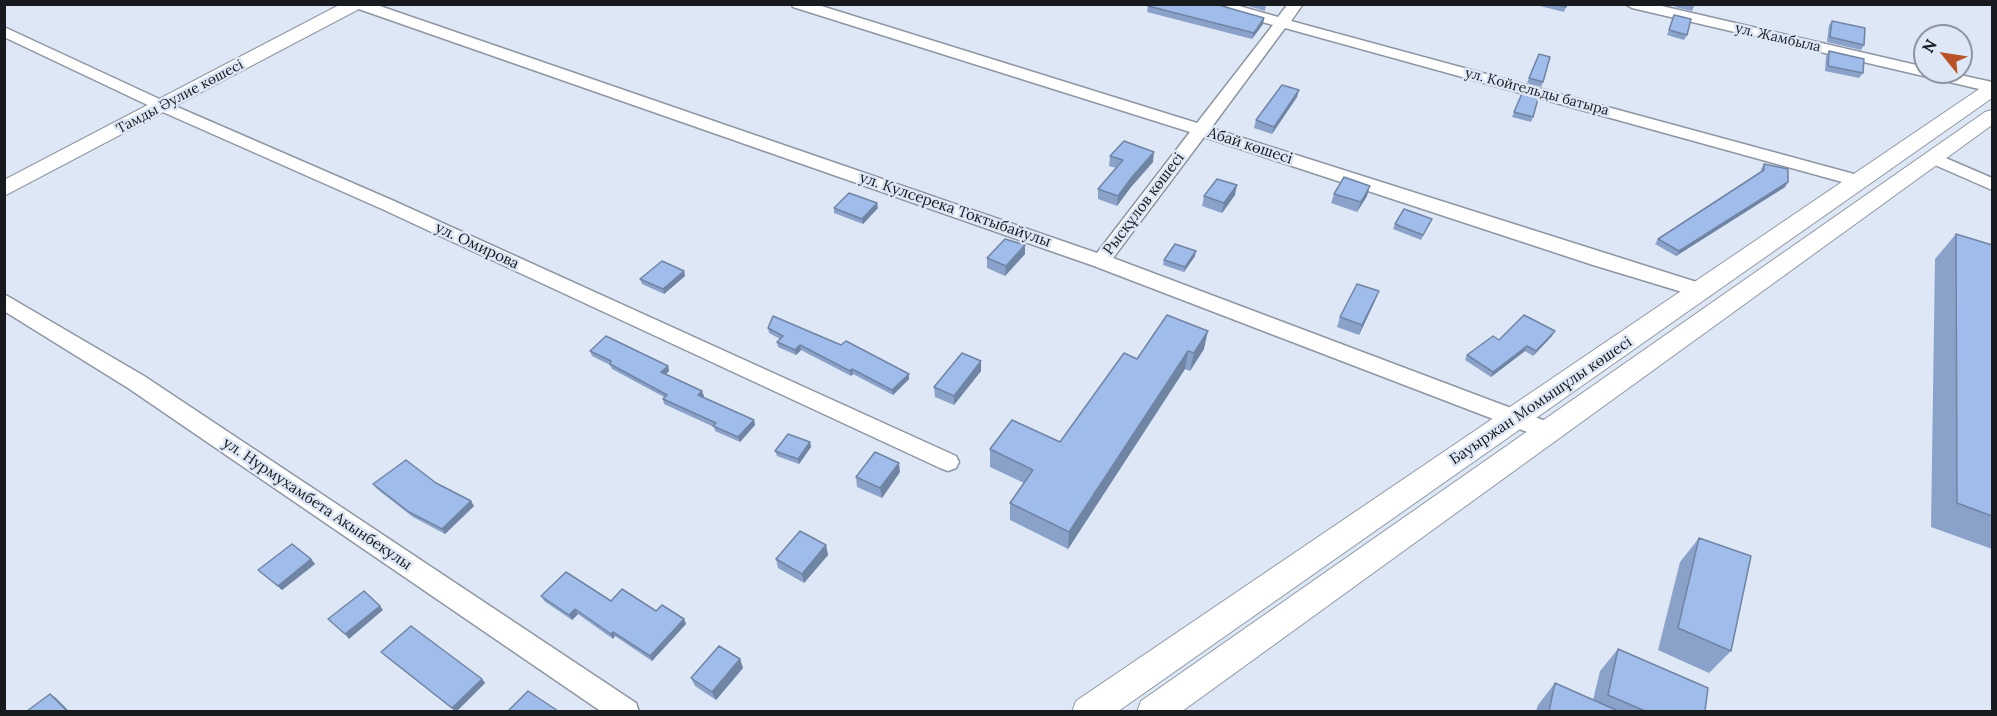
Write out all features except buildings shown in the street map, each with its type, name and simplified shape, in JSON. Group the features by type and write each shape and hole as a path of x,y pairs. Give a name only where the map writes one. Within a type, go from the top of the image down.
{"street":[{"name":"Тамды Әулие көшесі","path":"4,189 357,4"},
{"name":"ул. Кулсерека Токтыбайулы","path":"357,4 1101,261 1548,430"},
{"name":"Абай көшесі","path":"798,4 1201,130 1701,291"},
{"name":"ул. Койгельды батыра","path":"1214,4 1859,180"},
{"name":"Рысқұлов көшесі","path":"1101,261 1296,4"},
{"name":"ул. Жамбыла","path":"1632,4 1913,69"},
{"name":"ул. Омирова","path":"4,31 162,106 388,205 948,462"},
{"name":"ул. Жамбыла","path":"1973,83 1992,88"},
{"name":"Бауыржан Момышұлы көшесі","path":"1088,711 1701,291 1992,88"},
{"name":"Бауыржан Момышұлы көшесі","path":"1153,711 1992,116"},
{"path":"1934,158 1992,185"},
{"name":"ул. Нурмухамбета Акынбекулы","path":"4,301 136,382 626,711"}]}
